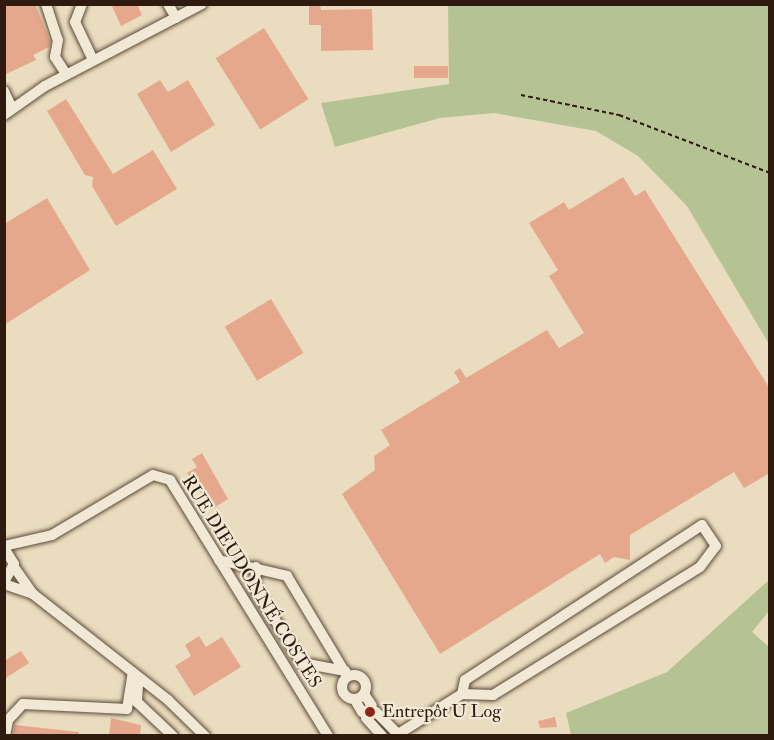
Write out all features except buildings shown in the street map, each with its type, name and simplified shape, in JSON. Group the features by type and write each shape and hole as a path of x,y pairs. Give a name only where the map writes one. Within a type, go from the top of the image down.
{"street":[{"path":"46,4 58,40 55,57 66,75"},
{"path":"82,4 75,22 93,60"},
{"path":"168,4 176,18"},
{"path":"4,91 8,111 93,60 202,4"},
{"name":"RUE DIEUDONNÉ COSTES","path":"4,547 36,540 153,475 170,480 328,735"},
{"path":"369,712 397,735 462,694 493,695 700,567 716,546 702,525 465,680 462,694"},
{"name":"RUE DIEUDONNÉ COSTES","path":"4,583 14,564 36,540"},
{"path":"4,547 33,594"},
{"path":"219,560 287,576 346,674 342,687 359,697 382,735"},
{"path":"256,567 255,588 302,663 360,676 367,687 359,697"},
{"path":"4,583 33,594 137,675 205,735"},
{"path":"5,735 8,720 23,704 127,709 137,675"},
{"path":"137,675 137,702 173,735"}],"path":[{"path":"521,95 619,115 770,173"}],"green space":[{"path":"448,5 769,5 769,344 687,206 638,156 596,131 494,113 440,118 335,147 321,103 449,84"},
{"path":"769,580 769,611 752,632 769,647 769,735 571,735 566,713 667,672"}],"place":[{"name":"Entrepôt U Log","path":"370,712"}]}
